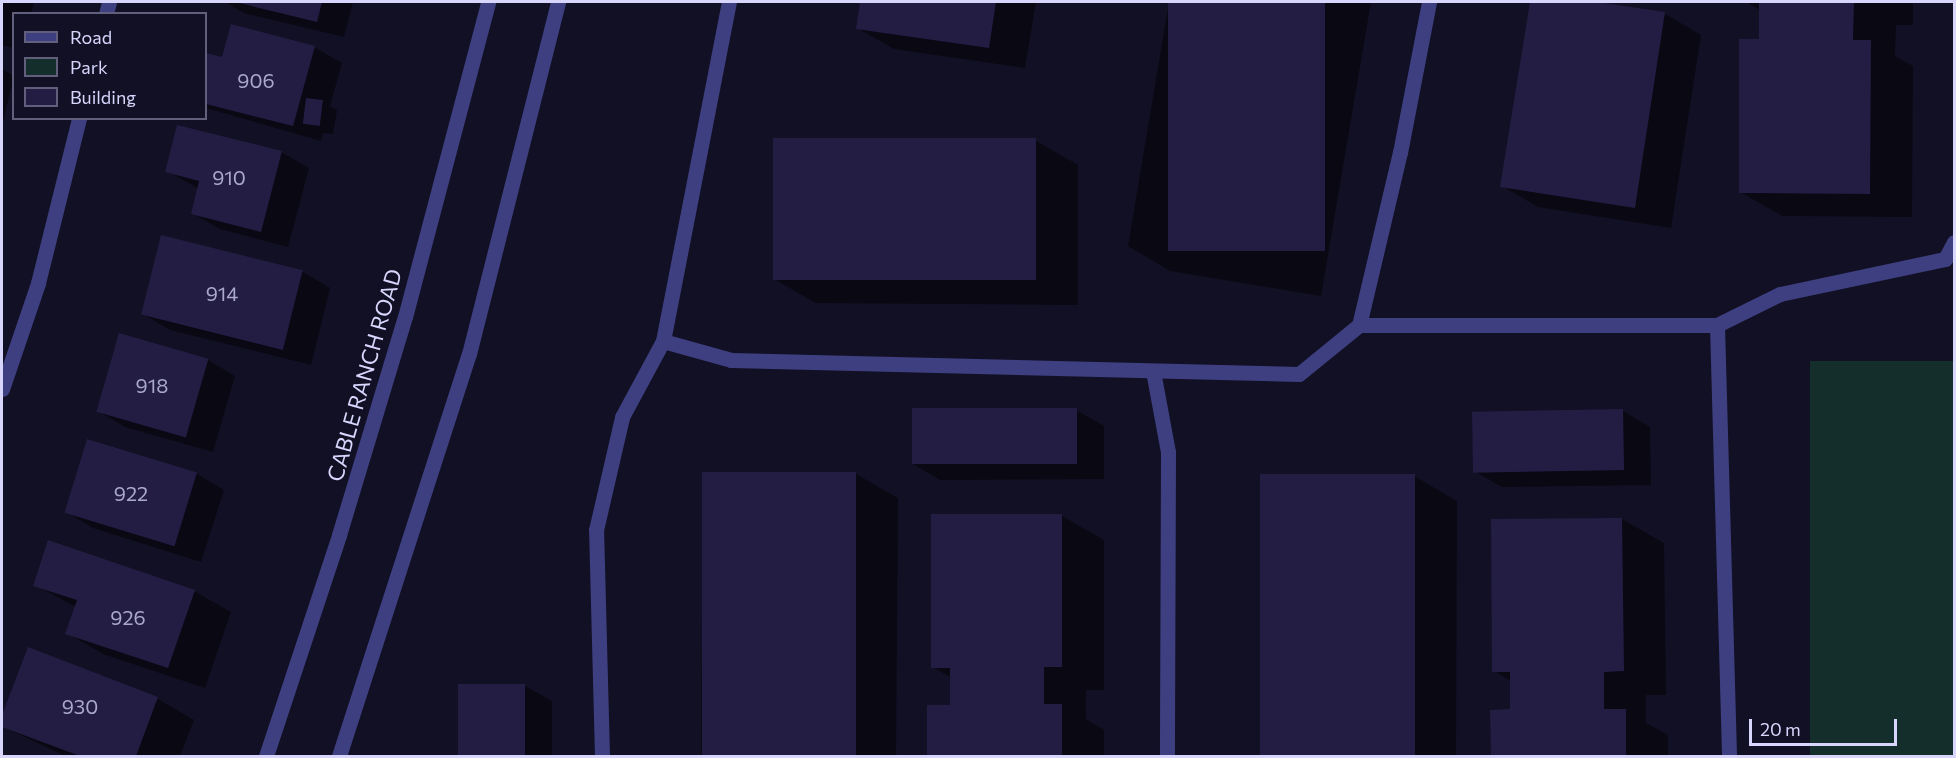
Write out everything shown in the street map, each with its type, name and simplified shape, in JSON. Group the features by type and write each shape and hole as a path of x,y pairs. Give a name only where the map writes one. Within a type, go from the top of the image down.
{"street":[{"name":"CABLE RANCH ROAD","path":"266,756 405,317 488,2"},
{"path":"339,756 469,354 558,2"},
{"path":"602,756 596,530 622,417 663,341 729,2"},
{"path":"663,341 731,360 1299,374 1359,325 1400,152 1429,2"},
{"path":"2,389 38,283 79,120"},
{"path":"1359,325 1717,325 1780,294 1946,259 1954,242"},
{"path":"1717,325 1729,756"},
{"path":"1153,371 1168,452 1167,756"}],"green space":[{"path":"1810,361 1954,361 1954,756 1810,756"}],"building":[{"path":"235,2 322,2 317,22"},
{"path":"860,2 996,2 989,48 856,29"},
{"path":"1168,2 1325,2 1325,251 1168,251"},
{"path":"1530,2 1597,2 1665,12 1635,208 1500,187"},
{"path":"1759,2 1854,2 1853,40 1871,40 1870,194 1739,193 1739,39 1759,39"},
{"path":"231,24 315,46 293,126 207,104 207,53 222,57"},
{"path":"306,98 323,100 320,126 303,124"},
{"path":"177,125 282,151 261,232 191,214 199,181 165,172"},
{"path":"773,138 1036,138 1036,280 773,280"},
{"path":"161,235 303,270 283,350 141,315"},
{"path":"119,333 208,359 186,437 96,412"},
{"path":"912,408 1077,408 1077,464 912,464"},
{"path":"1623,409 1624,470 1473,473 1472,412"},
{"path":"87,439 197,473 174,546 64,513"},
{"path":"702,472 856,472 856,756 702,756"},
{"path":"1260,474 1415,474 1415,756 1260,756"},
{"path":"931,514 1062,514 1062,667 1044,667 1044,704 1062,704 1062,756 927,756 927,705 950,705 950,668 931,668"},
{"path":"1622,518 1624,671 1604,672 1604,709 1626,709 1626,756 1491,756 1490,710 1510,709 1510,672 1492,672 1491,519"},
{"path":"48,540 195,590 168,668 65,634 77,600 33,586"},
{"path":"28,647 158,697 136,756 80,756 2,727 2,715"},
{"path":"458,684 525,684 525,756 458,756"}]}
